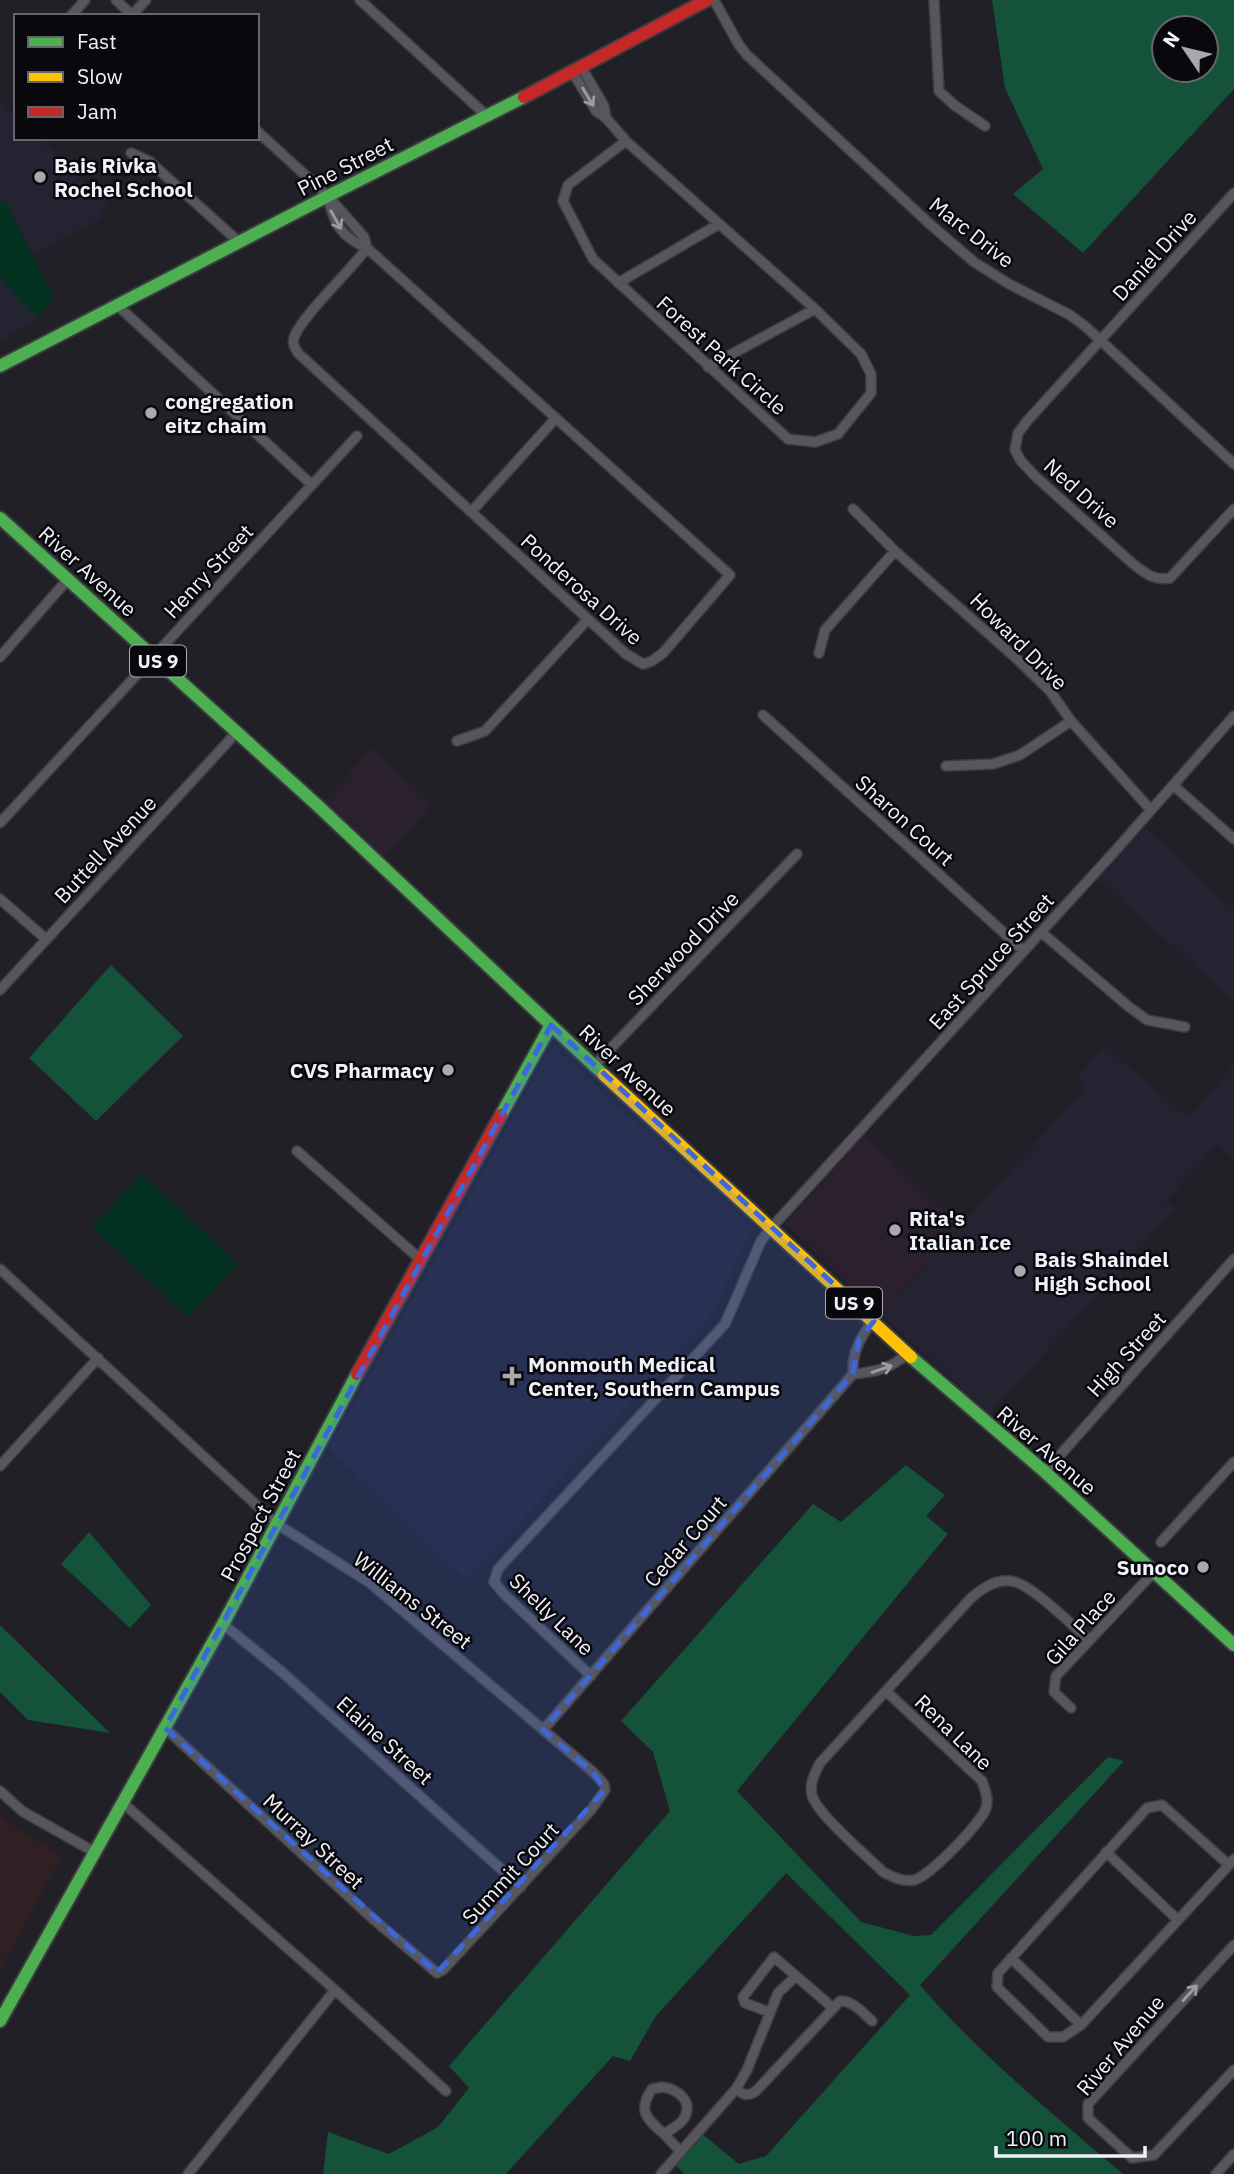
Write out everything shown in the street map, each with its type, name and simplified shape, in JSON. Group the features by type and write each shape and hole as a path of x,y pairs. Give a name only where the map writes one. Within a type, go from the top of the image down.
{"main road":[{"name":"Pine Street","path":"0,366 577,70 707,0"},
{"name":"River Avenue","path":"0,517 316,804 594,1066 907,1354 1045,1472 1234,1645"},
{"name":"Prospect Street","path":"0,2021 223,1624 551,1025"}],"street":[{"path":"73,14 85,0"},
{"path":"116,0 130,14"},
{"path":"134,14 146,0"},
{"path":"360,0 488,116"},
{"name":"Marc Drive","path":"714,0 747,55 931,225 990,273 1070,315 1101,340 1234,464"},
{"path":"934,0 939,91 985,126"},
{"name":"Forest Park Circle","path":"577,70 596,111 861,354 870,374 871,393 838,434 815,442 788,439 593,260 563,201 568,185 626,141"},
{"name":"Ponderosa Drive","path":"259,133 328,196 364,237 367,248 730,575 663,653 652,661 643,664 636,662 298,353 293,344 294,336 367,248"},
{"path":"131,153 149,161 239,242"},
{"name":"Daniel Drive","path":"1101,340 1234,193"},
{"path":"618,283 719,224"},
{"path":"117,305 312,485"},
{"path":"708,367 815,309"},
{"name":"Ned Drive","path":"1101,340 1018,433 1014,450 1021,461 1132,563 1148,576 1159,580 1170,578 1234,509"},
{"path":"471,512 556,418"},
{"name":"Henry Street","path":"0,823 357,436"},
{"name":"Howard Drive","path":"853,509 895,551 1050,691 1071,721 1150,809"},
{"path":"819,653 825,630 895,551"},
{"path":"0,657 68,579"},
{"path":"457,741 485,731 588,619"},
{"name":"Sharon Court","path":"763,715 1024,951"},
{"name":"East Spruce Street","path":"495,1575 725,1324 761,1241 771,1228 1234,716"},
{"path":"946,766 993,764 1020,755 1071,721"},
{"name":"Buttell Avenue","path":"0,990 236,733"},
{"path":"1173,785 1234,839"},
{"name":"Sherwood Drive","path":"594,1066 797,854"},
{"path":"0,899 46,939"},
{"path":"1041,932 1147,1020 1185,1027"},
{"path":"297,1151 421,1260"},
{"name":"High Street","path":"1045,1472 1234,1259"},
{"name":"Williams Street","path":"0,1269 277,1524 370,1583 543,1730 604,1784 601,1798"},
{"path":"874,1321 859,1340 852,1364 853,1374 872,1373 889,1368 907,1354"},
{"path":"0,1466 98,1358"},
{"name":"Cedar Court","path":"543,1730 853,1374"},
{"path":"1161,1542 1234,1462"},
{"name":"Gila Place","path":"1071,1708 1054,1692 1056,1675 1154,1572"},
{"name":"Shelly Lane","path":"495,1575 494,1582 504,1594 591,1676"},
{"name":"Rena Lane","path":"886,1691 982,1781 987,1794 986,1808 975,1824 927,1874 906,1881 883,1871 819,1809 812,1795 812,1779 820,1763 971,1598 997,1582 1015,1582 1030,1591 1089,1640"},
{"name":"Elaine Street","path":"223,1624 282,1672 521,1887"},
{"name":"Murray Street","path":"165,1728 412,1954 437,1973 443,1970"},
{"path":"0,1791 22,1811 96,1853"},
{"name":"Summit Court","path":"443,1970 601,1798"},
{"path":"123,1804 446,2091"},
{"path":"1162,1805 1231,1862 1081,2025 1063,2037 1048,2037 997,1987 998,1973 1106,1852 1147,1808 1162,1805"},
{"path":"1106,1852 1178,1920"},
{"name":"River Avenue","path":"1234,1945 1088,2104 1088,2118 1132,2158 1154,2155 1234,2070"},
{"path":"769,2012 745,2003 743,1997 774,1957 832,2007"},
{"path":"1011,1958 1081,2025"},
{"path":"661,2174 736,2089 747,2070 778,1993 796,1976"},
{"path":"188,2174 335,1990"},
{"path":"736,2089 749,2096 756,2091 832,2007 845,2000 872,2021"},
{"path":"664,2134 681,2122 687,2105 684,2097 662,2087 652,2090 645,2100 644,2109 647,2119 681,2152"},
{"path":"1216,2174 1234,2154"}],"highlighted area":[{"path":"551,1025 874,1321 859,1340 853,1374 543,1730 593,1772 605,1790 437,1973 165,1728"}],"shaded area":[{"name":"Bais Rivka Rochel School","path":"0,101 14,114 14,140 41,140 107,201 100,219 32,255 6,202 0,203"},
{"path":"0,278 37,318 0,342"},
{"path":"372,748 433,804 382,860 321,804"},
{"path":"1145,827 1234,910 1234,1001 1097,879"},
{"name":"Monmouth Medical Center, Southern Campus","path":"551,1046 753,1228 713,1313 467,1580 328,1449 437,1257"},
{"name":"Bais Shaindel High School","path":"1105,1046 1189,1118 1234,1063 1234,1161 1218,1144 1166,1201 1176,1208 990,1414 882,1315 1086,1086 1077,1077"},
{"path":"864,1134 961,1227 882,1315 785,1224"},
{"path":"0,1815 62,1856 0,1970"}],"green space":[{"path":"992,0 1234,0 1234,89 1083,253 1013,194 1043,169 1005,88"},
{"path":"6,201 54,298 37,318 0,278 0,203"},
{"path":"111,965 183,1036 96,1121 29,1058"},
{"path":"142,1174 238,1264 188,1317 92,1227"},
{"path":"906,1465 945,1495 926,1516 948,1534 737,1791 861,1922 914,1936 931,1935 1108,1757 1124,1761 920,1985 992,2060 1123,2174 685,2174 669,2160 696,2129 739,2164 766,2156 910,1995 786,1873 656,2016 630,2061 613,2056 506,2174 323,2174 328,2132 389,2154 438,2127 469,2088 449,2066 670,1811 653,1752 621,1721 813,1504 841,1522"},
{"path":"89,1532 151,1605 130,1628 61,1564"},
{"path":"0,1625 110,1733 28,1720 0,1692"}],"traffic: fast":[{"path":"0,366 524,97"},
{"path":"0,518 316,804 604,1075"},
{"path":"501,1115 551,1025"},
{"path":"911,1357 1045,1472 1234,1645"},
{"path":"0,2021 223,1624 357,1374"}],"traffic: slow":[{"path":"604,1075 911,1357"}],"traffic: jam":[{"path":"524,97 707,0"},
{"path":"357,1374 501,1115"}],"place":[{"name":"Bais Rivka Rochel School","path":"40,177"},
{"name":"congregation eitz chaim","path":"151,413"},
{"name":"CVS Pharmacy","path":"448,1070"},
{"name":"Rita's Italian Ice","path":"895,1230"},
{"name":"Bais Shaindel High School","path":"1020,1271"},
{"name":"Monmouth Medical Center, Southern Campus","path":"512,1376"},
{"name":"Sunoco","path":"1203,1567"}]}
